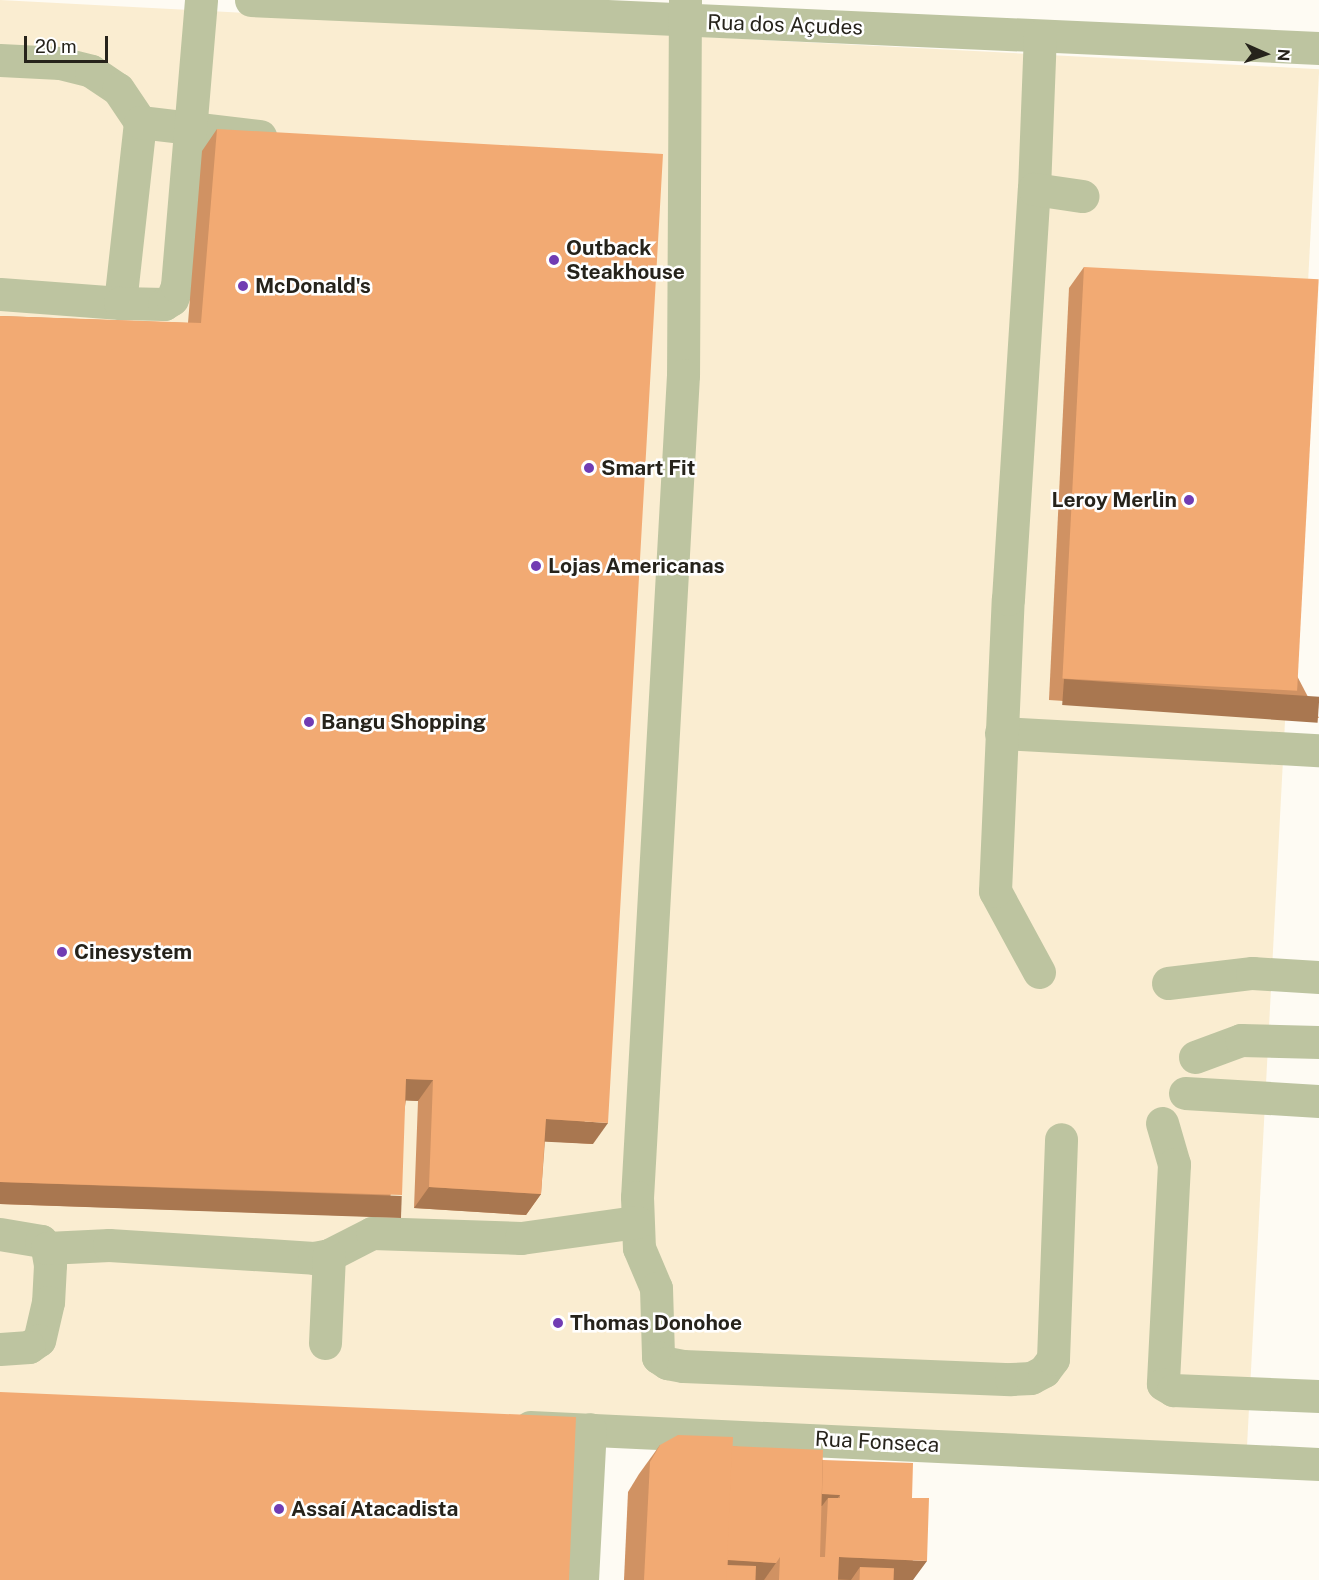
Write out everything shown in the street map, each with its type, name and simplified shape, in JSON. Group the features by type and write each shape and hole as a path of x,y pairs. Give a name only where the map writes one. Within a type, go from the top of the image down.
{"street":[{"path":"0,294 153,306 172,299 177,286 201,0"},
{"name":"Rua dos Açudes","path":"251,0 685,11 1040,36 1319,48"},
{"path":"685,11 669,171 683,375 637,1222 639,1248 656,1288 655,1347 658,1357 667,1363 1031,1378 1044,1371 1053,1359 1061,1139"},
{"path":"1040,36 1034,189 1004,669 995,891 1040,972"},
{"path":"0,60 60,63 91,72 118,89 140,122 120,303"},
{"path":"140,122 190,130 295,139"},
{"path":"1034,189 1083,196"},
{"path":"1001,733 1319,750"},
{"path":"1168,982 1207,976 1319,976"},
{"path":"1195,1057 1241,1040 1319,1042"},
{"path":"1185,1093 1319,1101"},
{"path":"1161,1123 1174,1164 1163,1384 1173,1390 1319,1396"},
{"path":"0,1234 28,1236 47,1248 109,1245 314,1258 329,1255 372,1233 521,1238 637,1222"},
{"path":"0,1349 29,1347 44,1330 50,1265 47,1248"},
{"path":"324,1343 329,1255"},
{"name":"Rua Fonseca","path":"503,1425 1319,1464"},
{"path":"582,1580 590,1429"}],"shaded area":[{"path":"0,0 1319,69 1246,1462 0,1397"}],"building":[{"name":"Bangu Shopping","path":"217,129 663,154 608,1123 546,1119 541,1194 429,1187 433,1080 406,1079 402,1195 0,1182 0,316 201,323"},
{"name":"Leroy Merlin","path":"1084,267 1319,279 1297,691 1062,678"},
{"name":"Assaí Atacadista","path":"0,1392 576,1417 569,1580 0,1580"},
{"path":"678,1435 733,1437 727,1580 644,1580 650,1462 660,1445"},
{"path":"732,1446 823,1450 820,1557 780,1557 776,1563 727,1560"},
{"path":"823,1460 913,1463 912,1498 840,1498 840,1495 822,1494"},
{"path":"828,1498 929,1498 927,1561 839,1557 838,1580 779,1580 780,1557 825,1557"},
{"path":"727,1565 756,1566 755,1580 726,1580"},
{"path":"860,1567 894,1568 894,1580 860,1580"}],"place":[{"name":"Outback Steakhouse","path":"554,260"},
{"name":"McDonald's","path":"243,286"},
{"name":"Smart Fit","path":"589,468"},
{"name":"Leroy Merlin","path":"1189,500"},
{"name":"Lojas Americanas","path":"536,566"},
{"name":"Bangu Shopping","path":"309,722"},
{"name":"Cinesystem","path":"62,952"},
{"name":"Thomas Donohoe","path":"558,1323"},
{"name":"Assaí Atacadista","path":"279,1509"}]}
